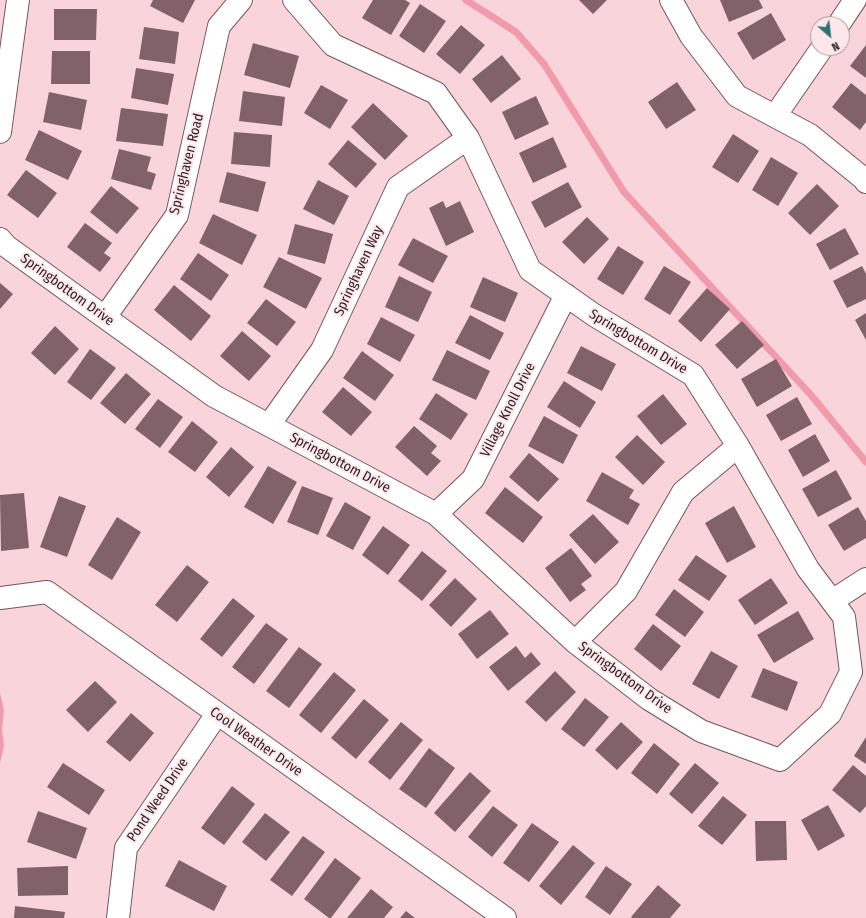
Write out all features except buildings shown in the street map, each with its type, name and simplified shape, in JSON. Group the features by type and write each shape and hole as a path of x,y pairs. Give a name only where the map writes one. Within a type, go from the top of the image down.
{"street":[{"path":"0,132 18,0"},
{"name":"Springhaven Road","path":"105,317 176,215 220,26 241,0"},
{"name":"Springbottom Drive","path":"0,239 6,246 214,396 436,514 575,642 649,699 701,731 780,760 830,714 851,672 844,617 808,569 738,446 693,375 594,316 530,270 468,138 436,93 332,45 294,0"},
{"path":"671,0 691,36 737,96 810,135 866,182"},
{"path":"844,16 855,0"},
{"path":"775,116 816,56"},
{"name":"Springhaven Way","path":"269,425 322,350 398,187 468,138"},
{"name":"Village Knoll Drive","path":"436,514 473,479 566,295"},
{"path":"575,642 626,591 683,492 738,446"},
{"path":"832,601 866,579"},
{"name":"Cool Weather Drive","path":"0,598 47,592 505,918"},
{"name":"Pond Weed Drive","path":"118,918 126,848 217,714"}],"shaded area":[{"path":"0,693 4,710 2,729 4,746 0,763"}],"waterway":[{"path":"466,0 516,32 544,64 624,192 811,395 866,462"}]}
